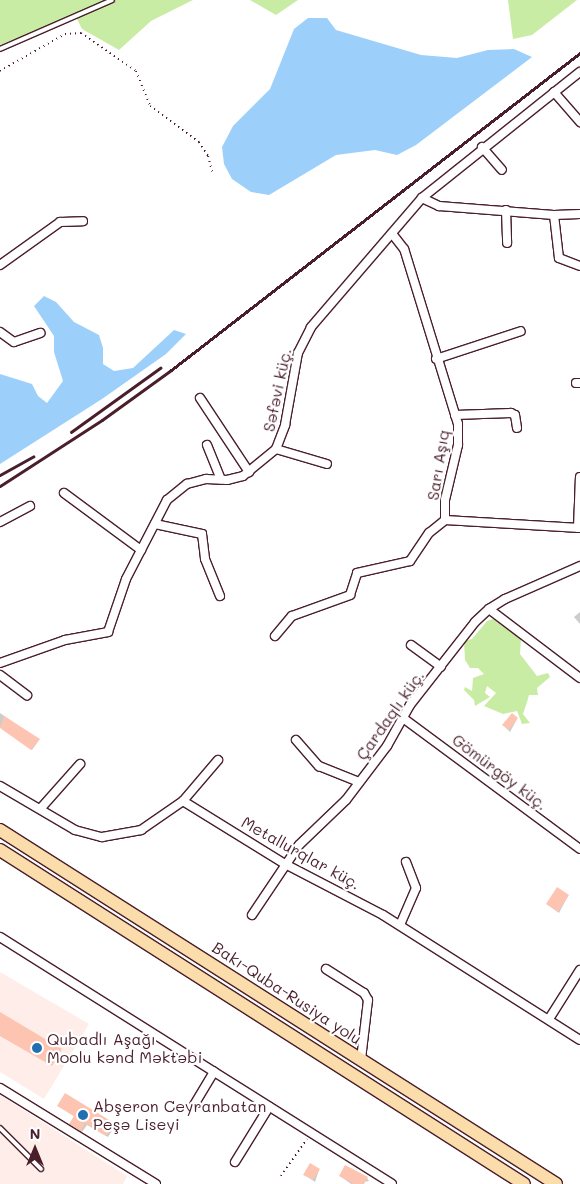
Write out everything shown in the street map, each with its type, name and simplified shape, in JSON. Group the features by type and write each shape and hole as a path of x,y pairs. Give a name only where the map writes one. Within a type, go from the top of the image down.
{"highway":[{"name":"Bakı-Quba-Rusiya yolu","path":"0,830 556,1184"},
{"name":"Bakı-Quba-Rusiya yolu","path":"0,850 524,1184"}],"street":[{"name":"Səfəvi küç.","path":"0,661 64,640 108,632 120,593 154,524 176,490 206,479 235,479 249,472 276,450 285,425 298,353 305,336 393,235 422,198 482,147 580,72"},
{"path":"554,92 580,122"},
{"path":"482,147 502,170"},
{"path":"422,198 439,206 554,215 580,214"},
{"path":"506,210 507,243"},
{"path":"554,215 559,258 580,266"},
{"path":"0,266 60,222 83,221"},
{"name":"Sarı Aşıq","path":"275,636 292,616 350,595 356,573 410,561 429,532 445,520 445,500 458,445 456,415 436,359 404,250 393,235"},
{"path":"0,332 14,342 40,333"},
{"path":"436,359 522,332"},
{"path":"200,398 249,472"},
{"path":"456,415 511,413 515,415 518,428"},
{"path":"207,445 221,479"},
{"path":"276,450 328,464"},
{"path":"445,520 579,528 580,477"},
{"path":"64,493 141,550"},
{"path":"0,522 30,506"},
{"path":"154,524 202,534 205,559 220,596"},
{"name":"Çardaqlı küç.","path":"252,915 299,845 341,806 387,746 403,718 441,667 489,609 580,566"},
{"path":"489,609 580,678"},
{"path":"411,645 441,667"},
{"path":"0,675 28,695"},
{"name":"Gömürgöy küç.","path":"403,718 580,849"},
{"path":"296,740 319,766 359,782"},
{"path":"0,786 41,808 75,830 102,837 141,830 182,801 218,760"},
{"path":"41,808 80,764"},
{"name":"Metallurqlar küç.","path":"182,801 285,864 400,925 580,1040"},
{"path":"400,925 415,894 415,881 406,862"},
{"path":"0,937 392,1184"},
{"path":"326,969 364,993 368,1000 361,1060"},
{"path":"548,1018 580,970"},
{"path":"194,1105 214,1072"},
{"path":"0,1088 156,1184"},
{"path":"235,1162 269,1107"}],"lane":[{"path":"0,49 112,0"},
{"path":"0,1128 41,1169"}],"path":[{"path":"0,71 65,34 81,33 136,71 150,106 198,142 208,156 212,171"},
{"path":"281,1176 311,1133"}],"shaded area":[{"name":"Qubadlı Aşağı Moolu kənd Məktəbi","path":"0,972 89,1024 44,1099 0,1072"},
{"path":"0,1095 127,1176 123,1184 0,1184"}],"green space":[{"path":"0,0 193,0 151,21 119,50 82,29 75,15 0,45"},
{"path":"250,0 298,0 276,15"},
{"path":"508,0 577,0 532,35 513,39"},
{"path":"493,619 521,639 520,654 537,676 548,673 550,677 537,688 538,695 529,695 523,714 530,723 522,724 517,711 503,714 484,706 496,693 487,686 485,693 490,697 475,706 474,700 464,690 465,687 472,691 473,678 484,674 478,668 470,668 465,660 464,641 472,639 487,621"}],"water":[{"path":"308,18 327,18 336,30 421,55 457,58 488,50 514,49 532,57 416,145 397,155 375,150 336,155 269,195 251,192 232,179 224,164 222,147 233,126 270,89 294,29"},
{"path":"44,296 56,302 74,322 99,335 103,348 103,364 114,371 133,368 174,330 186,334 166,354 102,399 0,464 0,374 32,384 38,396 47,403 63,381 54,352 54,336 34,306"}],"building":[{"path":"512,713 518,718 509,730 502,725"},
{"path":"4,716 40,739 31,750 0,728"},
{"path":"557,887 569,895 558,912 546,904"},
{"path":"0,1012 62,1049 52,1066 0,1036"},
{"path":"65,1093 114,1123 106,1136 85,1123 81,1131 69,1124 74,1116 57,1106"},
{"path":"310,1163 320,1169 313,1180 303,1175"},
{"path":"345,1165 368,1177 364,1184 354,1184 339,1176"}],"railway":[{"path":"0,486 102,420 170,371 580,53"},
{"path":"71,432 160,368"},
{"path":"0,475 33,457"}],"place":[{"name":"Qubadlı Aşağı Moolu kənd Məktəbi","path":"37,1048"},
{"name":"Abşeron Ceyranbatan Peşə Liseyi","path":"83,1115"}]}
